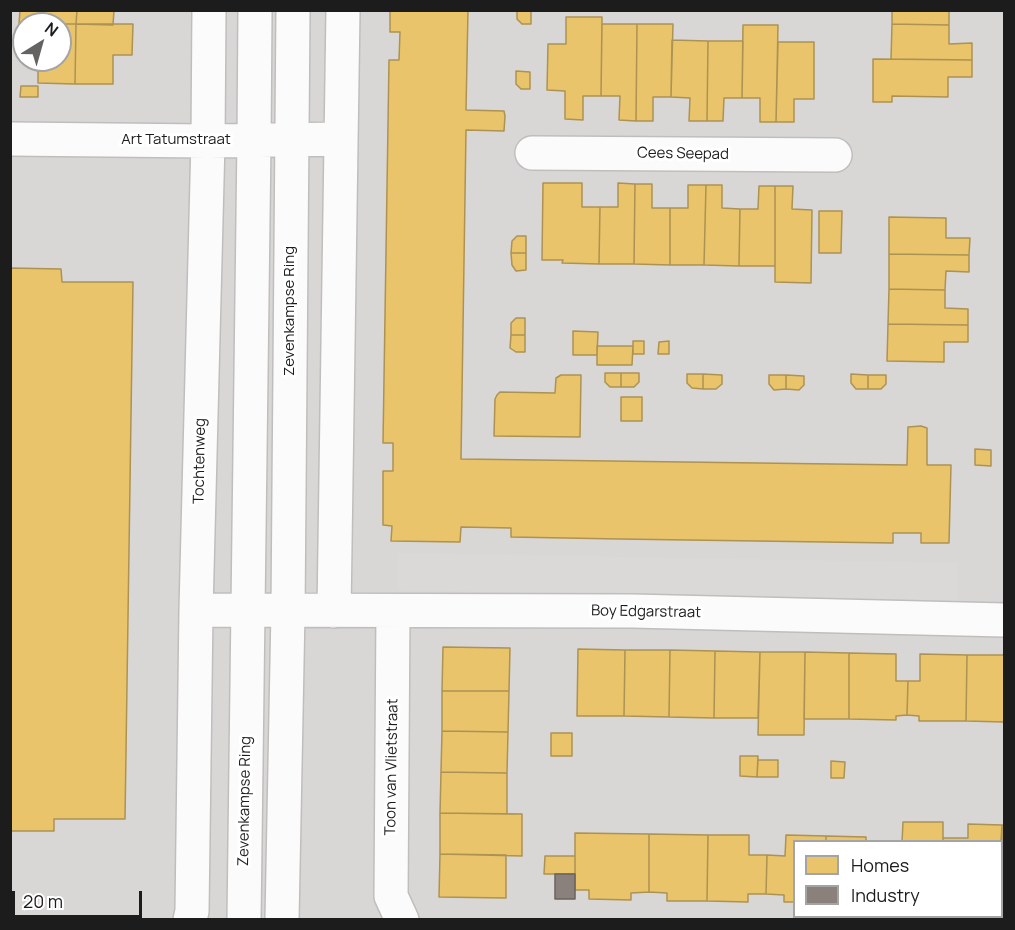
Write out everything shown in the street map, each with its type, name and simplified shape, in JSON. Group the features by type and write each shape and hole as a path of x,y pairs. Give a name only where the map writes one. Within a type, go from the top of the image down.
{"street":[{"name":"Tochtenweg","path":"191,915 209,10"},
{"name":"Zevenkampse Ring","path":"244,920 255,10"},
{"name":"Zevenkampse Ring","path":"282,920 288,611 293,10"},
{"path":"334,611 342,10"},
{"name":"Art Tatumstraat","path":"10,139 208,141 341,139"},
{"name":"Cees Seepad","path":"532,153 835,155"},
{"path":"196,610 288,611"},
{"name":"Boy Edgarstraat","path":"288,611 632,611 1005,620"},
{"name":"Toon van Vlietstraat","path":"393,611 391,896 402,920"}],"shaded area":[{"path":"11,11 1004,11 1004,919 11,919"},
{"path":"398,553 957,563 958,601 398,590"}],"building: Homes":[{"path":"20,10 77,10 76,24 72,24 72,12 20,12"},
{"path":"77,10 114,10 113,25 76,24"},
{"path":"390,10 468,10 466,110 504,111 505,116 504,131 466,130 461,459 907,465 908,427 921,426 927,428 927,465 951,465 949,543 921,543 921,533 893,533 893,543 511,537 511,528 461,527 460,542 391,541 392,526 383,525 383,471 393,471 393,443 383,443 389,60 399,60 400,32 390,32"},
{"path":"517,10 531,10 531,24 522,24 517,19"},
{"path":"892,10 949,10 949,25 892,24"},
{"path":"566,17 602,17 601,96 583,96 583,120 565,119 565,91 547,90 548,44 566,44"},
{"path":"72,24 76,24 75,84 38,83 38,72 72,72"},
{"path":"76,24 133,24 132,55 113,55 113,84 75,84"},
{"path":"602,24 637,24 636,121 619,120 620,96 601,96"},
{"path":"637,24 673,24 671,97 653,97 653,121 636,121"},
{"path":"892,24 949,25 949,44 972,43 972,60 891,59"},
{"path":"743,25 778,25 776,122 760,122 760,98 742,98"},
{"path":"672,40 708,41 707,121 689,121 690,98 671,97"},
{"path":"708,41 743,41 742,98 724,98 723,121 707,121"},
{"path":"778,42 814,42 814,99 794,99 794,122 776,122"},
{"path":"873,59 972,60 972,77 948,77 948,97 892,96 892,102 873,102"},
{"path":"516,71 530,72 530,89 521,89 516,84"},
{"path":"21,86 38,86 38,97 20,97"},
{"path":"543,183 582,183 582,207 600,207 599,264 542,260"},
{"path":"618,183 635,184 634,264 599,264 600,207 618,207"},
{"path":"635,184 652,184 652,208 670,208 670,265 634,264"},
{"path":"688,185 706,185 704,265 670,265 670,208 688,208"},
{"path":"706,185 722,185 722,208 740,209 739,266 704,265"},
{"path":"759,186 775,186 775,266 739,266 740,209 758,209"},
{"path":"775,186 793,186 792,209 812,210 811,283 775,282"},
{"path":"819,211 842,211 841,253 819,253"},
{"path":"889,217 946,218 946,238 970,238 969,255 889,254"},
{"path":"517,236 526,236 526,253 511,253 512,241"},
{"path":"511,253 526,253 526,270 516,271 512,265"},
{"path":"889,254 969,255 969,272 946,271 945,290 889,289"},
{"path":"10,268 61,269 62,282 133,282 125,819 54,819 54,831 10,831"},
{"path":"889,289 945,290 945,308 968,309 968,325 888,324"},
{"path":"516,318 525,318 525,335 511,335 511,323"},
{"path":"888,324 968,325 968,342 944,342 944,362 887,361"},
{"path":"573,331 598,332 597,355 573,355"},
{"path":"511,335 525,335 525,352 516,352 510,348"},
{"path":"633,341 644,341 644,354 633,354"},
{"path":"669,341 669,354 658,354 659,342"},
{"path":"597,346 633,346 632,365 597,365"},
{"path":"605,373 621,373 621,387 610,387 605,382"},
{"path":"621,373 639,373 639,382 634,387 621,387"},
{"path":"687,374 703,374 703,389 692,388 687,383"},
{"path":"703,374 722,375 722,384 716,389 703,389"},
{"path":"851,374 868,375 868,389 856,389 851,383"},
{"path":"561,375 581,375 580,437 494,436 495,399 500,392 555,393 556,378"},
{"path":"769,375 786,375 786,389 774,390 769,384"},
{"path":"786,375 804,376 804,385 799,390 786,389"},
{"path":"868,375 886,375 886,384 881,389 868,389"},
{"path":"621,397 642,397 642,421 621,421"},
{"path":"975,449 991,450 991,466 975,465"},
{"path":"443,647 510,648 509,691 442,691"},
{"path":"578,649 625,650 624,716 577,716"},
{"path":"625,650 670,650 669,717 624,716"},
{"path":"670,650 715,651 714,718 669,717"},
{"path":"715,651 760,652 758,718 714,718"},
{"path":"760,652 805,652 804,735 758,735"},
{"path":"805,652 849,653 849,719 804,719"},
{"path":"849,653 896,654 896,681 908,681 907,715 896,716 896,720 849,719"},
{"path":"920,654 967,655 966,721 919,721 919,716 907,715 908,681 920,681"},
{"path":"967,655 1004,655 1004,722 966,721"},
{"path":"442,691 509,691 508,732 442,731"},
{"path":"442,731 508,732 507,773 441,772"},
{"path":"551,733 572,733 572,756 551,756"},
{"path":"740,756 758,756 757,777 740,776"},
{"path":"758,760 778,760 778,777 757,777"},
{"path":"831,761 845,762 844,778 831,778"},
{"path":"441,772 507,773 507,814 440,813"},
{"path":"440,813 522,814 522,856 440,854"},
{"path":"903,822 943,822 943,840 902,840"},
{"path":"968,824 1002,825 1001,840 943,840 943,838 968,838"},
{"path":"1002,825 1004,825 1004,898 1003,840"},
{"path":"575,833 649,834 649,892 631,893 631,900 589,899 589,890 575,890"},
{"path":"649,834 708,835 707,901 667,901 667,893 649,892"},
{"path":"708,835 749,835 749,855 767,855 766,894 748,894 748,902 707,901"},
{"path":"786,835 826,836 826,840 793,840 793,902 784,902 784,895 766,894 767,855 785,856"},
{"path":"826,836 866,837 866,840 826,840"},
{"path":"440,854 506,855 506,898 439,897"},
{"path":"545,856 575,856 575,874 544,874"}],"building: Industry":[{"path":"555,874 575,874 575,899 555,899"}]}
